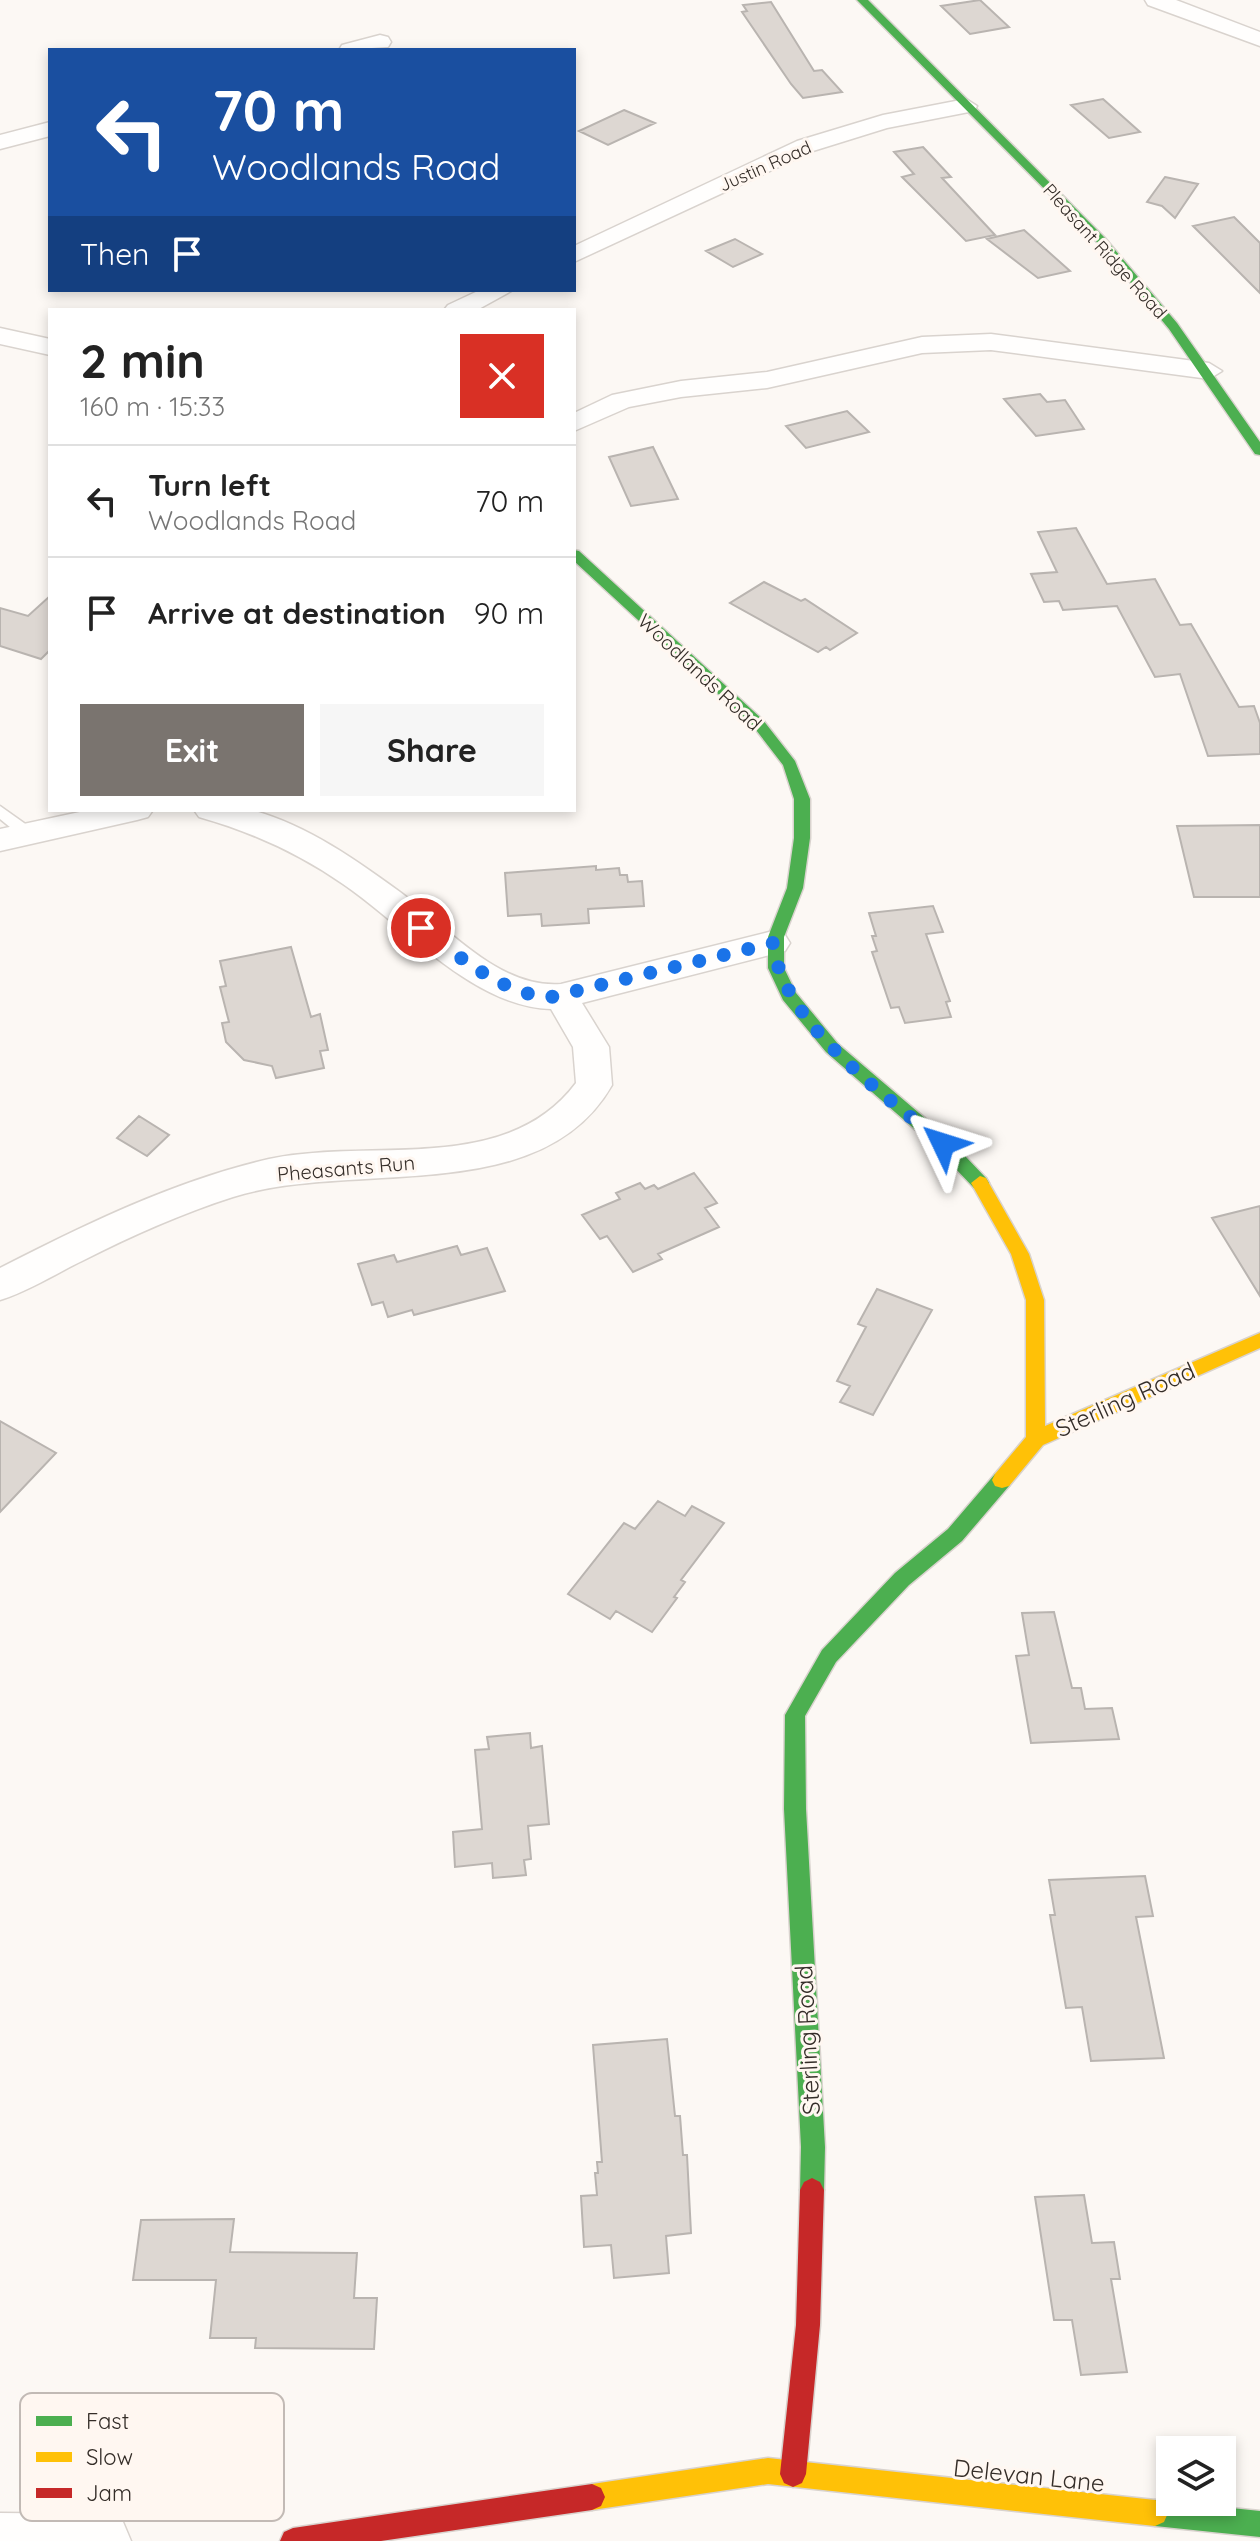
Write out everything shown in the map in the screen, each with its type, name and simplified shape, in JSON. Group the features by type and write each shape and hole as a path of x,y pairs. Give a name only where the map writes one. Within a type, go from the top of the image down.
{"street":[{"name":"Pleasant Ridge Road","path":"862,0 893,36 1075,211 1209,371 1260,451"},
{"path":"1156,0 1260,39"},
{"path":"358,48 380,42"},
{"name":"Justin Road","path":"576,254 805,146 883,122 966,106"},
{"path":"0,142 48,130"},
{"path":"461,308 496,292"},
{"path":"0,336 48,347"},
{"path":"576,422 621,401 681,389 767,380 922,345 991,342 1209,371"},
{"name":"Woodlands Road","path":"576,556 693,666 742,706 789,762 802,792 803,821 796,886 773,943"},
{"path":"13,836 127,812"},
{"path":"217,812 279,831 317,852 487,977 517,993 547,998 561,996 773,943 776,967 800,1008 829,1044 966,1165 1011,1234 1031,1282 1038,1314 1033,1402 1036,1439"},
{"name":"Pheasants Run","path":"0,1285 180,1198 274,1172 402,1165 497,1150 534,1138 567,1118 594,1085 591,1047 561,996"},
{"name":"Sterling Road","path":"793,2474 808,2325 813,2147 798,1899 795,1715 829,1656 902,1579 955,1535 1036,1439 1260,1340"},
{"path":"293,2541 768,2471 793,2474"},
{"name":"Delevan Lane","path":"793,2474 1260,2524"},
{"path":"0,2540 104,2541"}],"lane":[{"path":"0,811 13,836"}],"building":[{"path":"980,0 1009,27 970,34 941,6"},
{"path":"771,2 814,71 822,70 842,92 803,98 791,84 742,12 747,11 743,5"},
{"path":"1103,99 1140,132 1109,138 1071,105"},
{"path":"624,110 655,123 608,145 579,131"},
{"path":"923,147 951,177 942,178 995,235 966,241 902,177 914,174 894,152"},
{"path":"1165,177 1198,184 1175,218 1162,206 1147,202"},
{"path":"1234,217 1260,243 1260,293 1193,226"},
{"path":"1024,230 1070,271 1038,278 987,239"},
{"path":"735,239 762,254 733,267 706,251"},
{"path":"1040,394 1047,402 1065,400 1084,429 1036,436 1004,399"},
{"path":"847,411 869,432 806,448 786,426"},
{"path":"653,447 678,499 631,506 609,457"},
{"path":"1076,528 1107,584 1155,579 1180,625 1191,624 1239,707 1254,706 1260,723 1260,754 1208,756 1180,674 1155,677 1117,606 1063,610 1059,601 1044,602 1031,574 1057,572 1038,532"},
{"path":"764,582 801,601 805,599 857,633 830,650 826,647 818,652 730,603"},
{"path":"48,598 48,652 41,659 0,646 0,608 28,616"},
{"path":"1260,825 1260,897 1194,897 1177,826"},
{"path":"596,866 596,870 619,868 620,875 627,875 628,882 642,881 644,906 588,909 589,923 542,926 541,914 508,916 505,873"},
{"path":"933,906 943,932 926,934 950,1001 946,1002 951,1017 905,1023 899,1007 891,1008 872,952 877,951 872,936 876,936 869,913"},
{"path":"291,947 311,1017 320,1014 328,1050 320,1051 324,1068 276,1078 272,1066 244,1060 226,1042 222,1023 229,1022 220,987 226,986 220,961"},
{"path":"139,1116 169,1135 147,1156 117,1138"},
{"path":"694,1173 717,1203 705,1208 719,1227 658,1254 662,1259 633,1272 607,1236 600,1239 582,1215 620,1199 616,1193 640,1183 645,1189 654,1185 658,1189"},
{"path":"1260,1206 1260,1296 1212,1218"},
{"path":"457,1246 461,1255 487,1248 505,1291 414,1315 412,1310 388,1317 383,1302 372,1305 358,1264 394,1255 397,1262"},
{"path":"877,1289 932,1310 873,1415 840,1402 850,1386 837,1381 866,1327 858,1324"},
{"path":"0,1421 56,1453 0,1512"},
{"path":"658,1501 685,1516 692,1506 724,1523 681,1580 685,1582 674,1597 677,1598 652,1632 616,1611 610,1619 568,1594 624,1523 635,1529"},
{"path":"1054,1612 1072,1688 1081,1688 1085,1709 1112,1708 1119,1739 1031,1743 1016,1656 1029,1655 1022,1613"},
{"path":"530,1733 531,1748 542,1746 549,1824 528,1826 531,1859 524,1860 526,1875 493,1878 492,1863 455,1867 453,1832 482,1829 475,1750 489,1749 487,1737"},
{"path":"1145,1876 1153,1916 1136,1917 1164,2058 1091,2061 1082,2007 1066,2008 1050,1915 1055,1915 1049,1880"},
{"path":"667,2039 675,2116 680,2116 683,2155 687,2155 691,2233 666,2236 669,2273 614,2278 611,2245 584,2247 581,2196 597,2195 595,2173 598,2173 597,2162 602,2162 593,2045"},
{"path":"1084,2195 1092,2243 1114,2242 1120,2279 1111,2279 1127,2372 1081,2375 1072,2320 1054,2320 1035,2197"},
{"path":"234,2219 230,2252 357,2253 354,2298 377,2298 374,2349 255,2348 256,2338 210,2338 216,2280 133,2280 141,2220"}],"traffic: fast":[{"path":"862,0 1100,239 1173,326 1260,451"},
{"path":"576,556 758,723 790,764 802,799 802,838 795,888 776,937 776,968 789,996 832,1048 940,1141 980,1183"},
{"path":"812,2190 813,2147 795,1809 795,1715 829,1656 902,1579 955,1535 1002,1480"},
{"path":"1155,2513 1260,2524"}],"traffic: slow":[{"path":"980,1183 1020,1254 1035,1300 1036,1439"},
{"path":"1002,1480 1036,1439 1260,1340"},
{"path":"592,2497 768,2471 1155,2513"}],"traffic: jam":[{"path":"793,2474 808,2325 812,2190"},
{"path":"293,2541 592,2497"}],"route":[{"path":"421,928 487,977 517,993 547,998 640,978 773,943 776,967 800,1008 829,1044 943,1144"}]}
